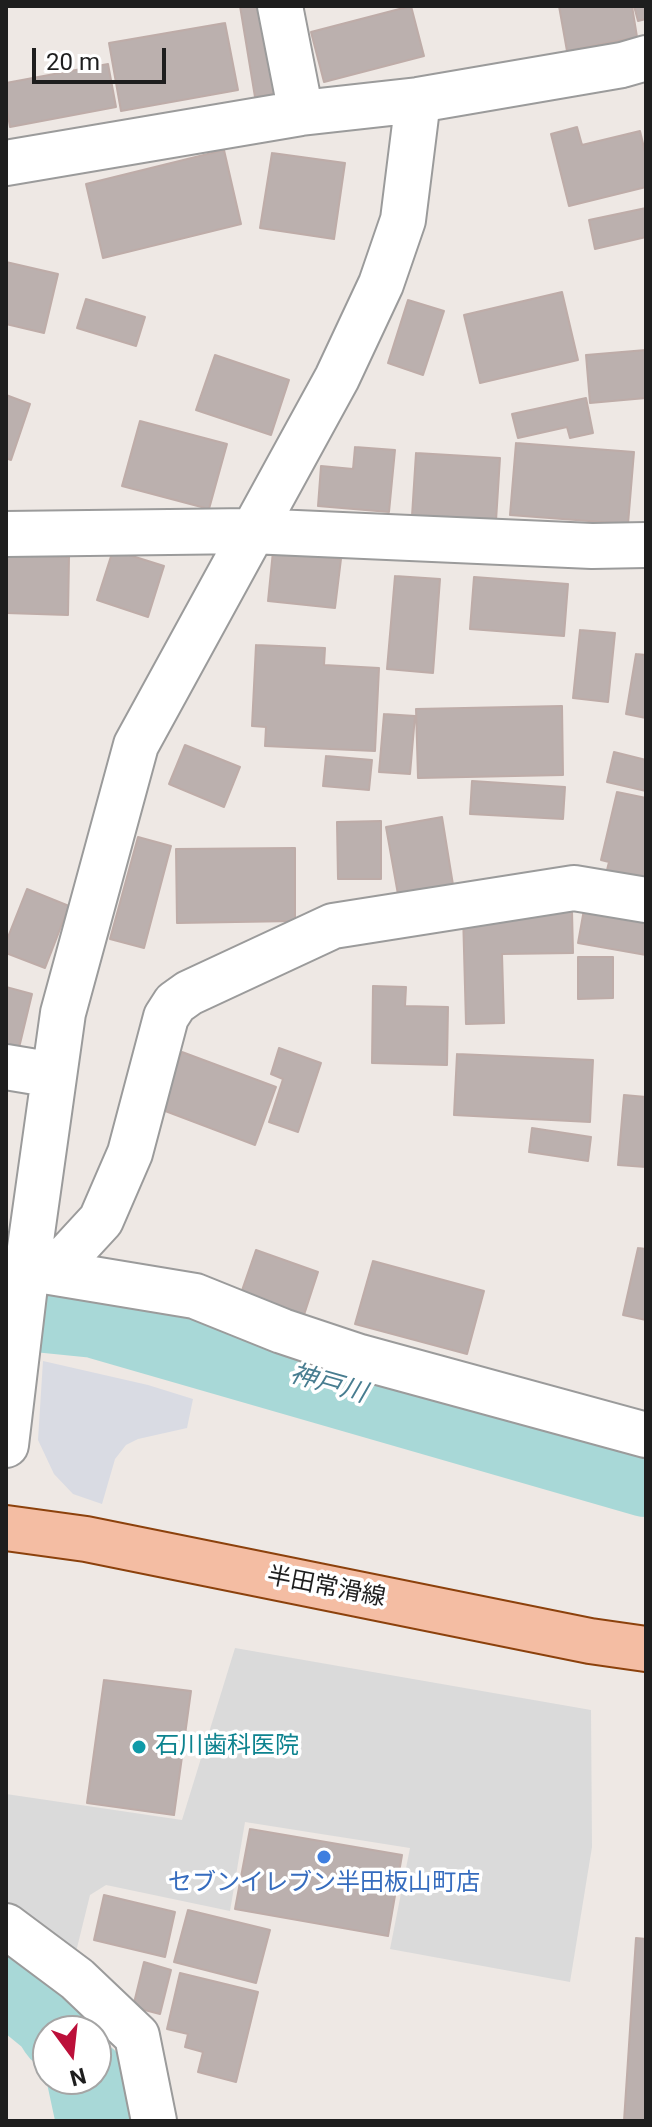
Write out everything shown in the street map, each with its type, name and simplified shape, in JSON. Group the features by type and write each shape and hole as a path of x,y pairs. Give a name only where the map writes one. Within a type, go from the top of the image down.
{"main road":[{"name":"半田常滑線","path":"6,1528 86,1539 560,1635 646,1649"}],"street":[{"path":"280,6 301,113"},
{"path":"21,161 301,113 418,100 622,65 646,58"},
{"path":"6,1445 63,1013 136,745 337,378 381,284 403,220 418,100"},
{"path":"6,534 251,531 592,546 646,545"},
{"path":"28,1271 101,1220 130,1153 166,1017 175,1003 189,993 333,926 574,888 646,900"},
{"path":"6,1067 54,1075"},
{"path":"28,1271 195,1296 282,1331 360,1357 646,1435"},
{"path":"6,1926 77,1979 137,2036 154,2121"}],"shaded area":[{"path":"43,1361 148,1385 193,1399 187,1428 138,1439 126,1445 115,1459 102,1504 73,1494 54,1474 38,1440"},
{"path":"235,1648 591,1710 592,1847 570,1982 390,1949 410,1848 245,1822 230,1911 106,1885 90,1895 74,1960 6,1914 6,1794 182,1820"}],"building":[{"path":"240,6 268,6 282,93 255,97"},
{"path":"411,6 424,56 324,82 311,32"},
{"path":"559,6 632,6 637,37 567,51"},
{"path":"634,6 646,6 646,19 638,21"},
{"path":"225,23 238,90 121,111 109,43"},
{"path":"108,64 116,107 10,127 6,83"},
{"path":"577,127 582,145 640,131 646,156 646,187 569,206 551,134"},
{"path":"224,150 241,224 103,258 86,184"},
{"path":"272,153 345,163 334,239 260,228"},
{"path":"646,208 646,237 595,249 589,220"},
{"path":"6,262 58,274 44,333 6,324"},
{"path":"562,292 578,360 480,383 464,315"},
{"path":"86,299 145,317 136,346 77,328"},
{"path":"408,300 444,311 423,375 388,363"},
{"path":"646,350 646,398 590,403 586,355"},
{"path":"215,355 289,380 271,435 196,410"},
{"path":"6,395 30,404 11,460 6,458"},
{"path":"586,398 593,433 570,438 567,427 518,438 512,414"},
{"path":"140,421 227,444 209,509 122,486"},
{"path":"516,443 634,452 628,524 510,515"},
{"path":"355,447 395,450 389,512 318,506 321,466 353,469"},
{"path":"416,453 500,458 496,521 412,516"},
{"path":"113,550 164,566 148,617 97,600"},
{"path":"273,551 341,559 335,608 268,601"},
{"path":"6,555 69,557 68,615 6,613"},
{"path":"395,576 440,579 433,673 387,669"},
{"path":"474,577 568,584 564,636 470,629"},
{"path":"580,630 615,633 608,702 573,698"},
{"path":"256,645 325,648 324,665 379,668 375,751 265,746 266,727 252,726"},
{"path":"636,654 646,655 646,718 626,714"},
{"path":"562,706 563,775 418,778 416,709"},
{"path":"384,714 415,716 410,774 379,772"},
{"path":"185,745 240,767 224,807 169,784"},
{"path":"614,752 646,760 646,791 607,782"},
{"path":"326,756 372,760 369,790 323,786"},
{"path":"472,781 565,787 563,819 470,814"},
{"path":"617,792 646,798 646,887 605,878 609,862 601,860"},
{"path":"442,817 454,891 399,900 386,827"},
{"path":"381,821 381,879 338,879 337,822"},
{"path":"138,837 171,846 144,948 110,939"},
{"path":"295,848 295,921 177,923 176,849"},
{"path":"27,889 69,906 45,968 6,953 6,942"},
{"path":"585,904 646,914 646,955 578,943"},
{"path":"572,911 573,953 502,954 504,1023 466,1024 463,914"},
{"path":"578,957 613,957 613,998 578,999"},
{"path":"373,986 406,987 405,1006 448,1007 447,1065 372,1063"},
{"path":"6,987 32,994 18,1052 6,1049"},
{"path":"279,1048 321,1063 298,1132 269,1122 283,1079 271,1074"},
{"path":"182,1052 276,1087 255,1145 160,1109"},
{"path":"457,1054 593,1060 590,1122 454,1115"},
{"path":"624,1095 646,1097 646,1167 618,1165"},
{"path":"532,1128 591,1137 588,1161 529,1152"},
{"path":"638,1248 646,1249 646,1320 623,1315"},
{"path":"256,1250 318,1272 302,1321 239,1299"},
{"path":"373,1261 484,1291 467,1354 355,1324"},
{"name":"石川歯科医院","path":"104,1680 191,1691 174,1815 87,1803"},
{"path":"250,1829 402,1855 388,1936 235,1909"},
{"path":"104,1895 175,1912 165,1957 94,1940"},
{"path":"188,1910 270,1930 256,1983 174,1962"},
{"path":"636,1938 646,1939 646,2121 624,2121"},
{"path":"144,1962 171,1970 160,2014 133,2007"},
{"path":"180,1973 258,1992 236,2082 198,2072 203,2052 185,2047 188,2034 167,2029"}],"waterway":[{"name":"神戸川","path":"6,1309 95,1318 646,1477"},
{"path":"6,1982 46,2015"},
{"path":"90,2095 96,2121"}],"place":[{"name":"石川歯科医院","path":"139,1747"},
{"name":"セブンイレブン半田板山町店","path":"324,1857"}]}
